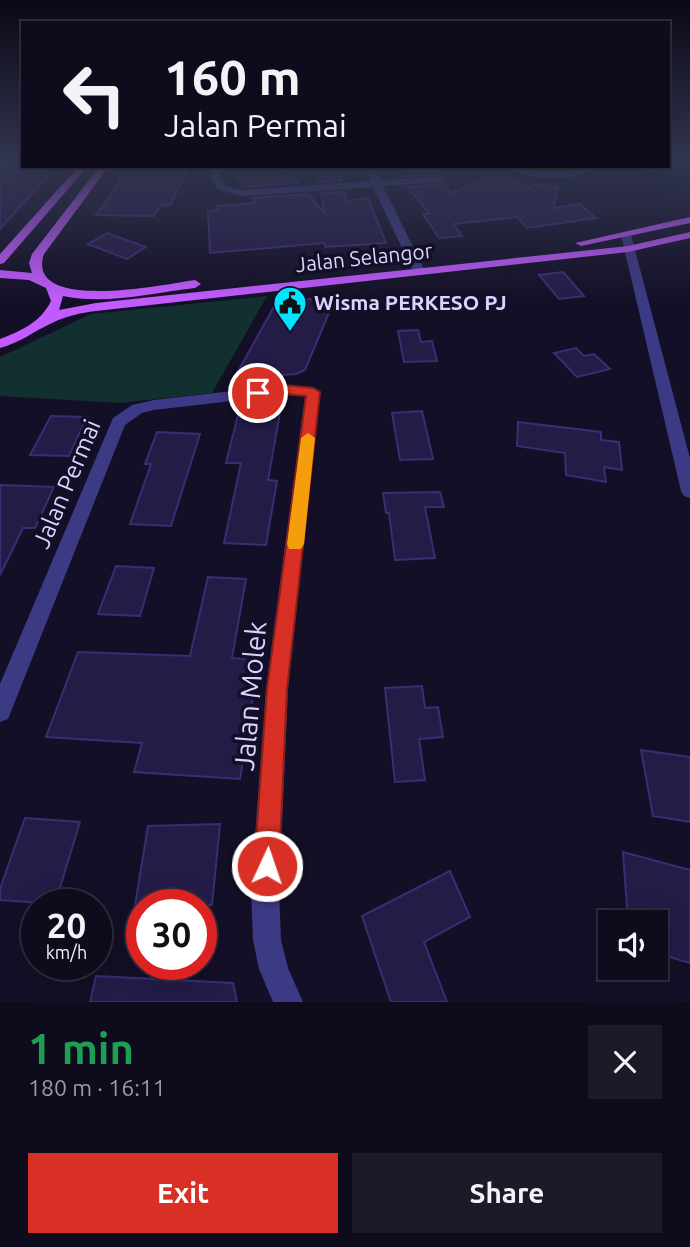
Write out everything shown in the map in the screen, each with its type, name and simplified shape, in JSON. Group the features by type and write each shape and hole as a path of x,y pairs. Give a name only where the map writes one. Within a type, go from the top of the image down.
{"main road":[{"path":"0,261 47,208"},
{"path":"39,277 35,263 38,254 73,208"},
{"name":"Jalan Selangor","path":"627,242 690,220"},
{"name":"Jalan Selangor","path":"0,344 66,312 96,307 579,243 689,236"},
{"name":"Jalan Selangor","path":"56,291 70,296 88,295 417,266"},
{"path":"0,274 39,277 50,283 56,291 57,301 43,322"}],"street":[{"path":"389,208 417,266"},
{"path":"627,242 690,491"},
{"name":"Jalan Permai","path":"0,711 118,422 136,410 154,405 284,390 313,392"},
{"name":"Jalan Molek","path":"288,1002 274,969 267,940 265,891 277,689 313,392"}],"green space":[{"path":"267,296 212,393 120,403 0,396 0,357 91,314"}],"building":[{"path":"0,208 19,208 0,229"},
{"path":"101,208 159,208 154,216 96,215"},
{"path":"217,208 320,208 325,214 324,208 372,208 386,243 325,247 324,243 210,253 208,211 217,210"},
{"path":"424,208 584,208 596,218 527,228 517,217 453,224 462,236 439,238 423,214 429,214"},
{"path":"107,233 146,247 127,259 88,244"},
{"path":"563,272 584,296 559,299 539,275"},
{"path":"336,296 305,370 296,374 251,377 236,375 276,303"},
{"path":"418,330 421,342 432,341 437,361 404,362 398,331"},
{"path":"576,348 584,356 594,354 610,369 577,377 554,353"},
{"path":"239,411 280,413 268,480 277,481 266,545 224,543 241,463 226,463"},
{"path":"422,411 433,459 400,460 392,413"},
{"path":"51,416 87,417 69,456 30,455"},
{"path":"518,422 601,432 601,440 619,442 622,470 604,467 606,482 566,475 565,453 517,446"},
{"path":"157,432 200,434 171,526 130,524 151,464 145,464"},
{"path":"0,485 54,487 35,528 23,528 0,575"},
{"path":"440,492 444,507 425,507 435,558 395,560 389,513 386,513 383,493"},
{"path":"116,566 154,568 140,616 98,614"},
{"path":"208,577 246,579 232,658 259,660 240,779 134,772 142,743 46,737 78,652 190,656"},
{"path":"422,686 425,708 438,707 443,737 419,739 425,780 395,782 385,688"},
{"path":"641,750 690,757 690,822 653,816"},
{"path":"25,818 80,822 60,889 21,889 21,902 0,900 0,889"},
{"path":"220,824 214,889 138,889 148,826"},
{"path":"623,852 690,870 690,963 668,957 668,910 627,910"},
{"path":"450,871 470,917 424,942 447,1002 391,1002 362,916"},
{"path":"112,977 126,978 126,980 233,983 237,1002 90,1002 95,980 112,980"}],"slow traffic":[{"path":"295,544 308,438"}],"place":[{"name":"Wisma PERKESO PJ","path":"290,333"}],"route":[{"path":"258,393 284,390 313,392 277,689 267,866"}]}
